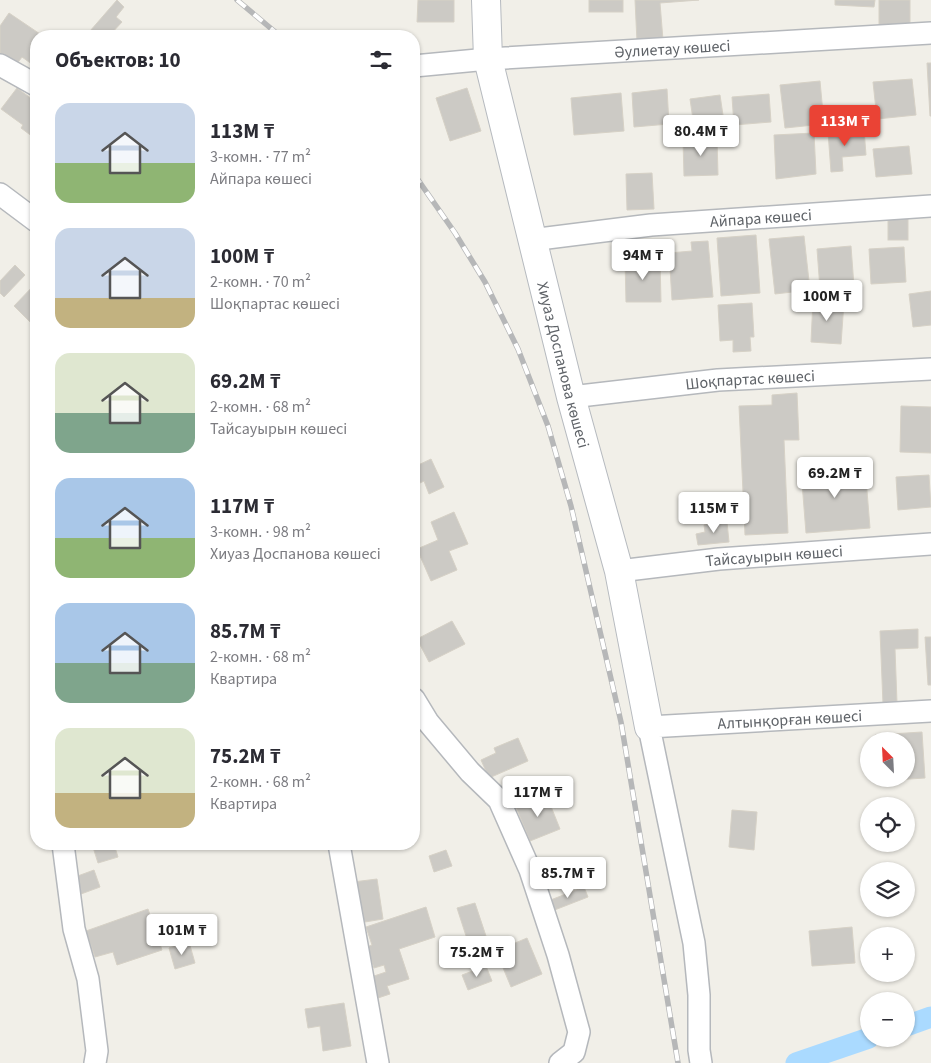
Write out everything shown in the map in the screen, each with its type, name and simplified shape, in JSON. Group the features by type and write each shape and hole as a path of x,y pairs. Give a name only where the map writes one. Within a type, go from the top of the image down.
{"street":[{"name":"Хиуаз Доспанова көшесі","path":"486,0 488,59 571,397 619,571 649,727"},
{"name":"Әулиетау көшесі","path":"420,65 488,59 931,33"},
{"path":"0,65 30,82"},
{"path":"0,194 30,216"},
{"name":"Айпара көшесі","path":"531,240 651,225 931,206"},
{"name":"Шоқпартас көшесі","path":"571,397 718,380 931,369"},
{"name":"Тайсауырын көшесі","path":"619,571 719,559 931,544"},
{"path":"420,709 428,722 470,772 499,800 530,870 558,955 580,1032 574,1052 560,1063"},
{"name":"Алтынқорған көшесі","path":"649,727 931,711"},
{"path":"649,727 694,943 699,995 700,1057"},
{"path":"64,850 74,929 88,979 97,1051 95,1063"},
{"path":"340,850 378,1063"}],"building":[{"path":"117,0 124,7 116,17 122,22 115,30 91,30"},
{"path":"418,0 454,0 454,22 417,22"},
{"path":"589,0 623,0 623,12 589,12"},
{"path":"635,0 699,0 660,3 663,40 637,42"},
{"path":"835,0 875,0 874,7 835,5"},
{"path":"879,0 910,0 910,29 879,28"},
{"path":"9,13 34,30 30,30 30,63 22,57 16,65 0,56 0,26"},
{"path":"927,63 931,63 931,116 930,116"},
{"path":"912,79 916,115 877,119 873,82"},
{"path":"820,81 824,124 785,128 780,85"},
{"path":"17,88 30,98 30,135 21,128 23,125 1,109"},
{"path":"467,88 481,131 450,141 436,98"},
{"path":"667,89 669,124 634,127 632,93"},
{"path":"621,93 624,131 574,135 571,98"},
{"path":"769,94 771,122 734,125 732,97"},
{"path":"720,95 724,122 694,126 690,99"},
{"path":"864,129 866,155 842,157 843,171 831,172 828,132"},
{"path":"814,133 816,174 776,179 774,135"},
{"path":"717,139 718,175 684,176 683,140"},
{"path":"909,146 912,174 876,177 873,149"},
{"path":"652,173 654,209 627,210 626,174"},
{"path":"888,218 908,218 908,240 888,240"},
{"path":"756,235 760,293 721,296 717,238"},
{"path":"804,236 810,290 775,294 769,239"},
{"path":"708,241 713,297 672,300 669,253 692,251 691,242"},
{"path":"851,246 854,286 820,289 817,249"},
{"path":"904,247 906,282 871,284 869,249"},
{"path":"625,260 660,260 661,302 626,302"},
{"path":"15,265 25,275 4,297 0,293 0,281"},
{"path":"30,289 30,322 14,306"},
{"path":"931,291 931,325 913,327 909,294"},
{"path":"813,300 844,302 841,344 811,342"},
{"path":"752,303 754,337 750,337 751,351 733,352 733,340 720,341 718,305"},
{"path":"797,393 799,440 784,440 788,533 745,535 739,406 772,405 772,395"},
{"path":"901,406 931,407 931,453 900,452"},
{"path":"431,459 444,487 429,494 424,481 420,483 420,464"},
{"path":"865,466 870,528 806,533 801,470"},
{"path":"929,475 931,507 898,510 896,477"},
{"path":"454,512 468,544 449,551 457,570 431,581 420,556 420,548 438,540 431,522"},
{"path":"727,522 729,542 698,545 696,534 705,532 704,525"},
{"path":"452,621 465,644 429,662 420,645 420,637"},
{"path":"918,629 918,648 895,649 897,703 883,704 880,631"},
{"path":"925,637 931,637 931,685 928,685"},
{"path":"915,732 922,732 925,778 915,779"},
{"path":"518,738 528,761 489,778 481,760 496,753 494,748"},
{"path":"546,794 560,829 530,841 516,807"},
{"path":"732,810 757,812 754,850 729,847"},
{"path":"94,850 116,850 118,857 98,863"},
{"path":"446,850 452,866 434,872 429,856"},
{"path":"94,870 100,887 81,894 75,877"},
{"path":"377,879 383,919 359,923 353,882"},
{"path":"584,887 588,897 552,911 548,901"},
{"path":"475,903 486,936 468,942 457,908"},
{"path":"426,907 435,937 399,949 409,979 387,986 390,994 375,999 368,978 386,972 384,965 374,968 367,947 372,945 366,927"},
{"path":"148,909 162,950 117,965 113,952 95,957 86,931"},
{"path":"852,927 855,963 812,966 809,931"},
{"path":"527,938 542,974 511,987 496,951"},
{"path":"189,942 195,963 175,969 169,948"},
{"path":"486,966 492,981 468,990 462,975"},
{"path":"344,1003 351,1046 323,1051 320,1026 308,1028 305,1009"}],"waterway":[{"path":"915,1023 931,1017"},
{"path":"796,1063 860,1041"}],"railway":[{"path":"237,0 273,30"},
{"path":"420,183 455,233 485,282 518,349 548,426 571,506 621,722 678,1063"}]}
